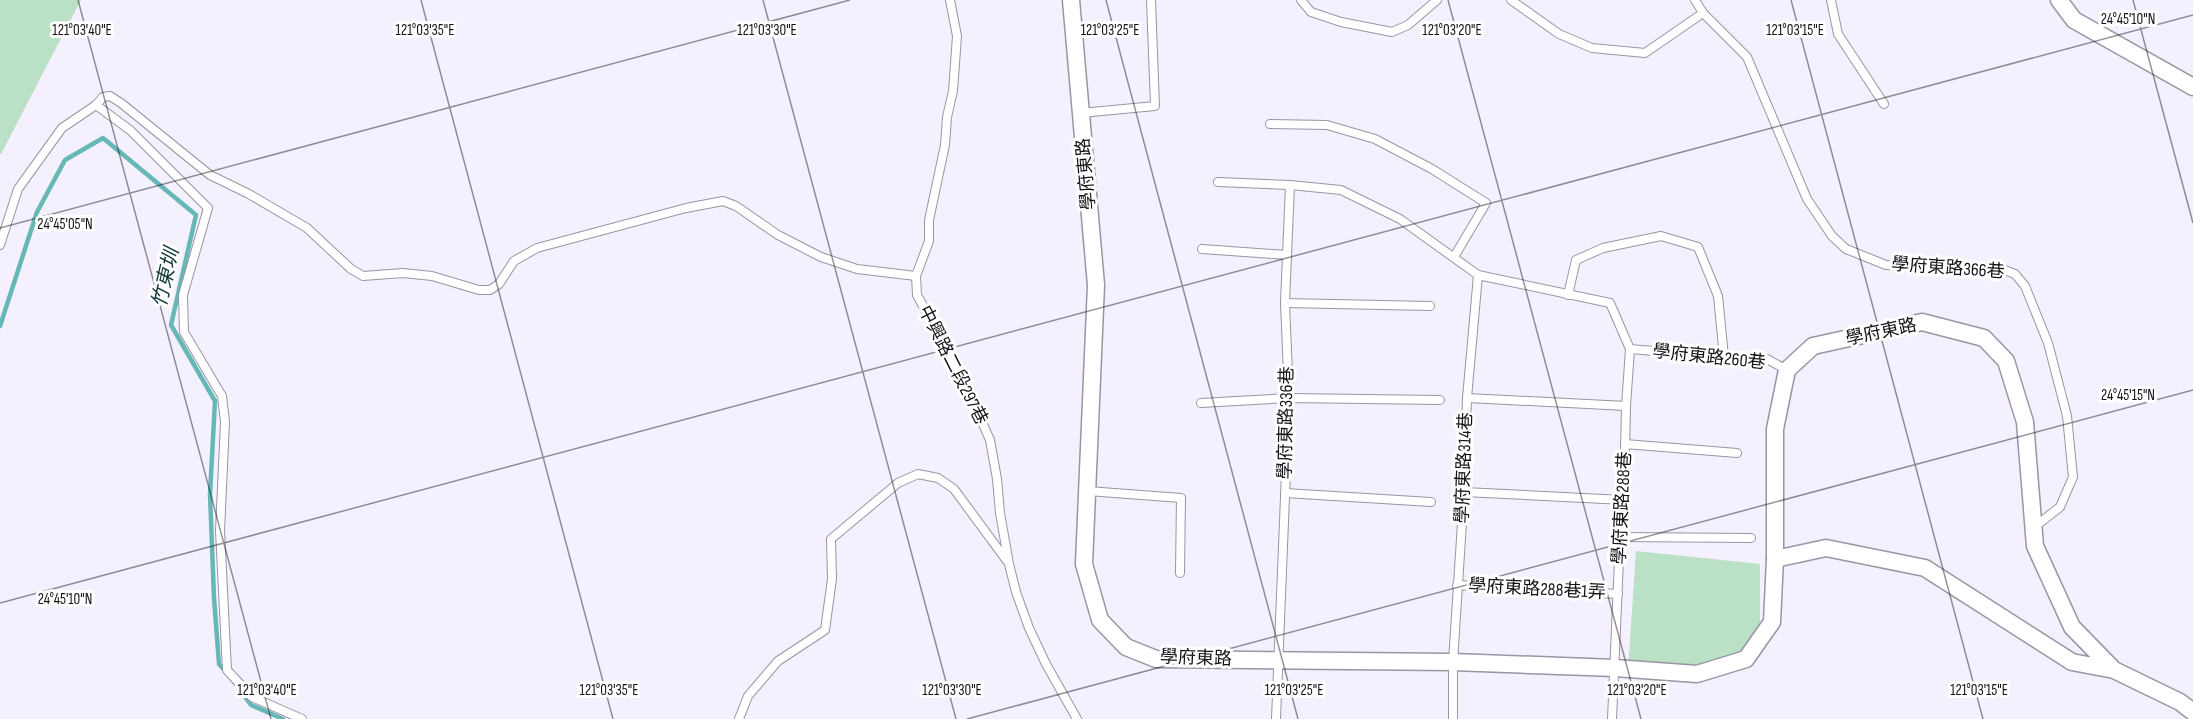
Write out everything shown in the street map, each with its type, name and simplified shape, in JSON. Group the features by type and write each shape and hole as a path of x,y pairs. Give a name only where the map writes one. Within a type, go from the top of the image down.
{"street":[{"name":"學府東路","path":"1071,0 1096,285 1084,564 1100,620 1126,647 1156,659 1453,662 1615,668 1697,675 1746,659 1772,622 1775,559 1775,429 1787,370 1813,346 1922,322 1984,338 2006,361 2025,422 2035,546 2072,627 2114,670"},
{"path":"2059,0 2074,20 2193,87"},
{"name":"學府東路","path":"1775,559 1826,548 1925,568 2072,662 2114,670 2180,702 2193,712"}],"lane":[{"path":"0,245 18,189 62,128 96,105 103,97 110,96 210,175 249,194 307,228 351,269 363,276 404,273 432,276 479,290 490,290 499,284 514,261 537,248 686,208 723,201 736,206 778,235 821,257 857,269 916,276 929,241 929,220 945,145 947,117 953,91 957,36 950,0"},
{"path":"1081,113 1155,106 1151,0"},
{"path":"1301,0 1311,12 1341,22 1392,32 1408,26 1437,0"},
{"path":"1511,0 1559,34 1592,48 1645,53 1703,14"},
{"name":"學府東路366巷","path":"1695,0 1703,14 1747,57 1807,199 1832,236 1846,249 1886,265 2002,269 2015,274 2025,286 2054,364 2067,416 2073,477 2060,507 2033,529"},
{"path":"1831,0 1838,34 1884,104"},
{"path":"96,105 130,130 208,208 183,295 184,332 222,396 225,422 220,531 227,670 252,697 302,719"},
{"path":"1270,124 1327,125 1375,139 1432,169 1486,203 1454,257"},
{"path":"1218,182 1341,190 1400,219 1478,274 1610,303 1630,349"},
{"name":"學府東路336巷","path":"1276,719 1289,398 1285,303 1290,185"},
{"path":"1568,295 1576,260 1603,248 1661,236 1698,247 1718,296 1724,357"},
{"path":"1202,249 1287,255"},
{"name":"學府東路314巷","path":"1453,719 1453,662 1464,492 1467,398 1478,274"},
{"name":"中興路二段297巷","path":"916,276 917,295 962,377 990,440 1009,564 1029,628 1077,719"},
{"path":"1285,303 1430,306"},
{"name":"學府東路260巷","path":"1630,349 1767,359 1787,370"},
{"name":"學府東路288巷","path":"1612,719 1630,349"},
{"path":"1201,403 1289,398 1440,400"},
{"path":"1467,398 1626,406"},
{"path":"1625,444 1737,453"},
{"path":"739,719 748,696 778,661 825,630 832,579 831,539 898,483 918,474 938,478 954,489 1009,564"},
{"path":"1088,491 1181,498 1180,573"},
{"path":"1464,492 1624,500"},
{"path":"1285,493 1431,501"},
{"path":"1620,537 1751,538"},
{"name":"學府東路288巷1弄","path":"1457,585 1618,594"}],"green space":[{"path":"0,0 81,0 1,154 0,154"},
{"path":"1636,551 1760,564 1760,641 1717,675 1628,670"}],"waterway":[{"name":"竹東圳","path":"0,326 37,212 65,160 103,138 196,215 171,325 215,401 210,494 214,598 219,664 227,673"},
{"name":"竹東圳","path":"234,682 251,705 283,719"}]}
